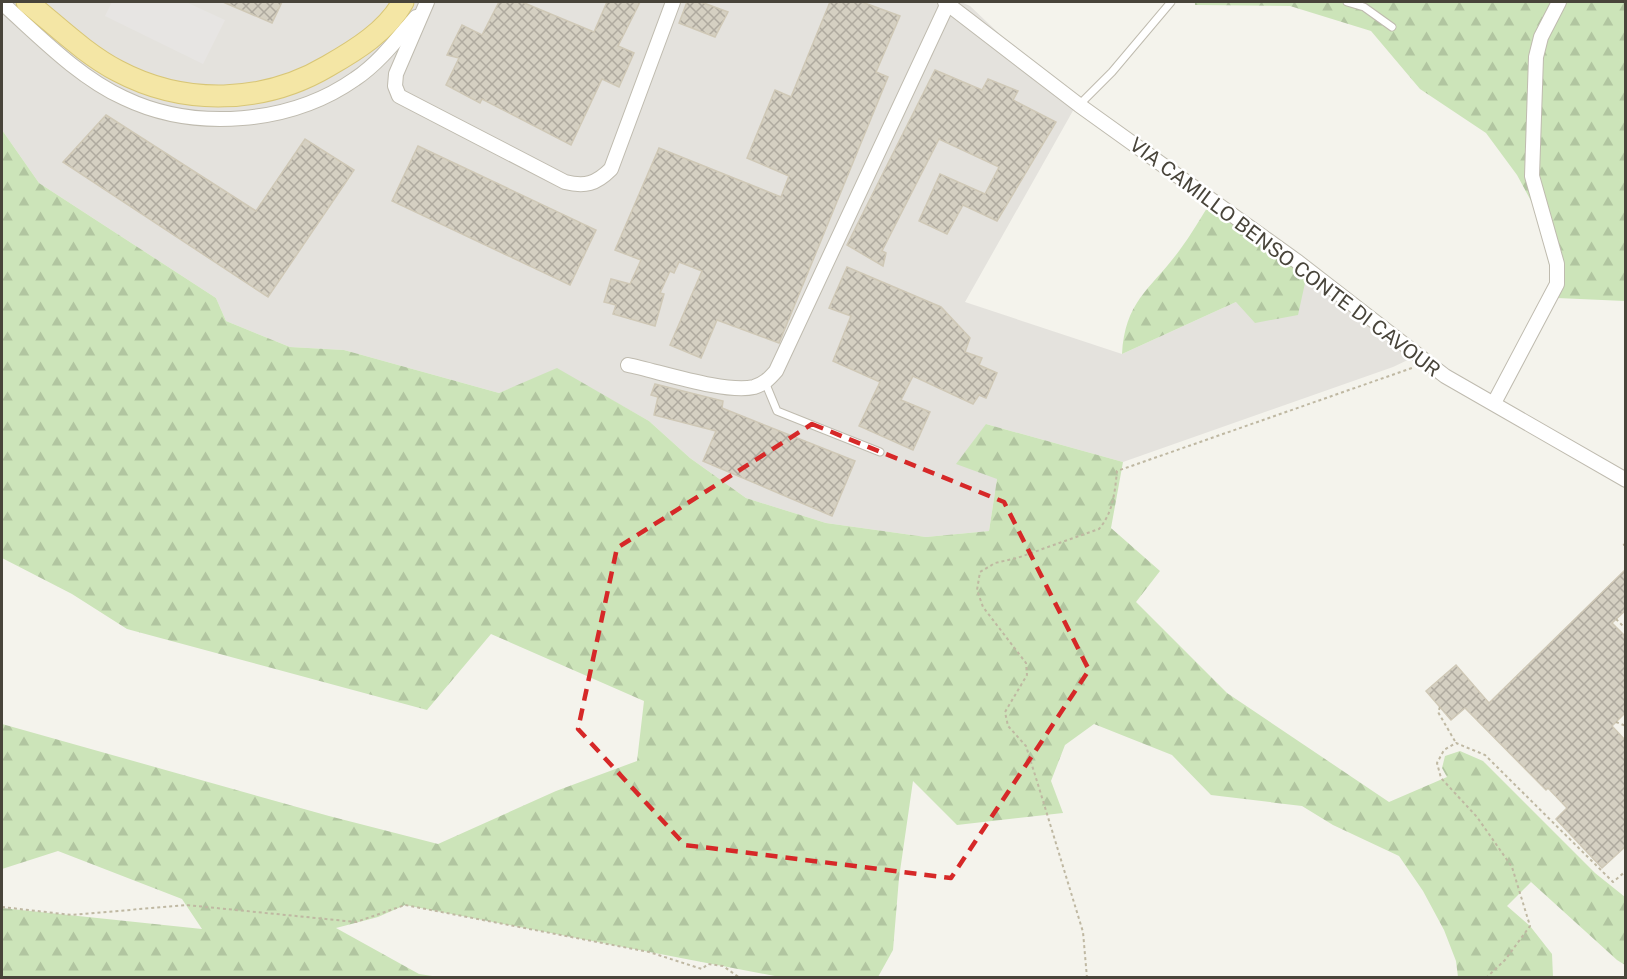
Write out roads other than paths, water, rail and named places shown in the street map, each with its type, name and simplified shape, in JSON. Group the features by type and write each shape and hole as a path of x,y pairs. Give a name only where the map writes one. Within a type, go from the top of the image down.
{"main road":[{"path":"27,2 92,54 118,71 145,83 195,96 225,97 290,85 320,71 375,35 403,2"}],"street":[{"path":"426,4 396,74 395,86 399,96 565,182 579,185 591,184 611,169 673,2"},
{"path":"628,365 732,388 752,387 765,382 776,371 947,2"},
{"name":"VIA CAMILLO BENSO CONTE DI CAVOUR","path":"947,2 1079,105 1298,262 1445,376 1626,480"},
{"path":"1494,403 1557,284 1557,264 1532,176 1536,57 1541,37 1559,2"},
{"path":"2,3 93,80 124,98 156,110 188,117 218,118 285,111 323,98 356,79 379,58 426,4"}],"lane":[{"path":"1079,105 1112,72 1171,2"},
{"path":"1347,2 1364,7 1392,27"},
{"path":"765,382 777,411 880,452"}]}
